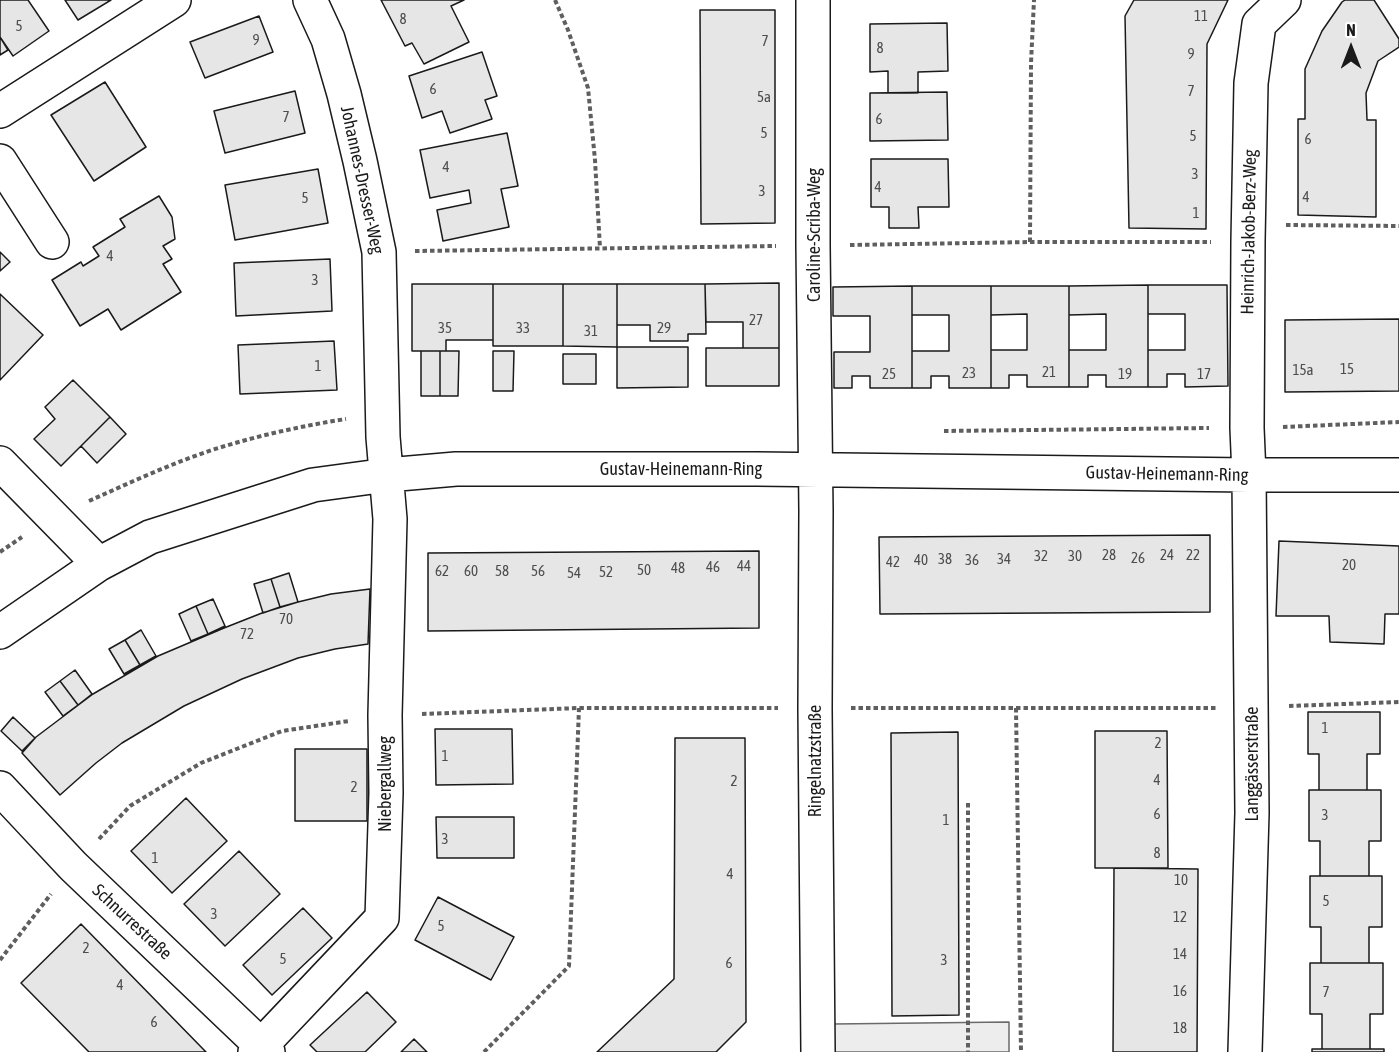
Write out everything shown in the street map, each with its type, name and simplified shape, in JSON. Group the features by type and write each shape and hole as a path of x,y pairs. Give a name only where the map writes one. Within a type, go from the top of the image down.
{"street":[{"path":"0,111 174,0"},
{"name":"Johannes-Dresser-Weg","path":"310,0 328,39 341,83 379,252 383,417 387,475"},
{"name":"Caroline-Scriba-Weg","path":"813,0 815,471"},
{"name":"Heinrich-Jakob-Berz-Weg","path":"1249,475 1247,428 1251,83 1259,24 1284,0"},
{"path":"0,161 52,242"},
{"path":"0,463 99,564"},
{"name":"Gustav-Heinemann-Ring","path":"0,632 99,564 150,537 313,485 387,475 456,469 1399,475"},
{"name":"Ringelnatzstraße","path":"815,471 818,1052"},
{"name":"Niebergallweg","path":"262,1050 382,918 390,519 387,475"},
{"name":"Langgässerstraße","path":"1245,1052 1252,813 1249,475"},
{"name":"Schnurrestraße","path":"0,788 73,866 262,1050"}],"path":[{"path":"555,0 588,87 600,249"},
{"path":"1030,242 1031,63 1034,0"},
{"path":"379,252 1030,242 1399,226"},
{"path":"0,552 52,517 199,455 257,436 312,424 355,417 383,417"},
{"path":"0,960 73,866 130,806 201,763 282,731 385,716 579,708 1252,708 1399,702"},
{"path":"484,1052 569,966 579,708"},
{"path":"1016,708 1021,1052"},
{"path":"968,803 968,1052"}],"shaded area":[{"path":"1009,1022 1009,1052 833,1052 833,1024"}],"building":[{"path":"0,0 28,0 49,31 13,56 0,37"},
{"path":"65,0 111,0 78,20"},
{"path":"381,0 464,0 451,6 469,42 424,64 412,43 405,46"},
{"path":"1134,0 1228,0 1207,44 1206,229 1129,228 1125,16"},
{"path":"1345,0 1374,0 1399,39 1399,47 1378,61 1366,93 1367,120 1376,120 1376,217 1298,215 1298,119 1305,119 1305,69 1322,31"},
{"path":"700,10 775,10 775,223 701,224"},
{"path":"259,16 273,52 205,78 190,42"},
{"path":"947,23 948,71 918,72 918,93 888,93 888,71 870,72 870,24"},
{"path":"0,37 8,50 0,55"},
{"path":"482,52 497,96 485,100 492,119 450,133 442,111 422,118 409,76"},
{"path":"105,82 146,147 94,181 51,115"},
{"path":"295,91 305,133 225,153 214,111"},
{"path":"947,92 948,140 870,141 870,93"},
{"path":"507,133 518,186 501,189 509,227 443,241 437,210 471,203 469,190 430,198 420,150"},
{"path":"871,159 948,159 949,207 918,207 919,228 889,228 889,207 871,207"},
{"path":"318,169 328,223 235,240 225,185"},
{"path":"159,196 172,217 175,239 163,246 172,259 163,264 181,292 121,330 108,309 80,326 52,280 81,262 83,266 99,256 93,247 125,227 120,219"},
{"path":"0,252 10,262 0,271"},
{"path":"330,259 332,311 236,316 234,263"},
{"path":"779,283 779,348 743,348 743,322 706,322 705,284"},
{"path":"412,284 493,284 493,340 446,340 446,351 412,351"},
{"path":"493,284 563,284 563,346 493,346"},
{"path":"563,284 617,284 617,347 563,346"},
{"path":"617,284 705,284 706,334 688,334 688,341 650,341 650,325 617,325"},
{"path":"1148,285 1148,387 1106,387 1106,375 1088,375 1088,387 1069,387 1069,350 1106,350 1106,314 1069,315 1069,286"},
{"path":"1148,285 1227,285 1228,386 1185,387 1185,374 1167,374 1167,387 1148,387 1148,350 1185,350 1185,314 1148,314"},
{"path":"912,286 912,388 870,388 870,376 852,376 852,388 834,388 834,352 870,352 870,316 833,316 833,287"},
{"path":"912,286 991,286 991,388 949,388 949,376 931,376 931,388 912,388 912,351 949,351 949,315 912,315"},
{"path":"991,286 1069,286 1069,387 1027,387 1027,375 1009,375 1009,388 991,388 991,350 1027,350 1027,314 991,315"},
{"path":"0,294 43,335 0,380"},
{"path":"1399,319 1399,391 1285,392 1285,320"},
{"path":"334,341 337,390 240,394 238,345"},
{"path":"617,347 688,347 688,387 617,388"},
{"path":"706,348 779,348 779,386 706,386"},
{"path":"421,351 440,351 440,396 421,396"},
{"path":"440,351 459,351 458,396 440,396"},
{"path":"493,351 514,351 513,391 493,391"},
{"path":"563,354 596,354 596,384 563,384"},
{"path":"73,380 110,417 61,466 34,439 55,419 45,407"},
{"path":"110,417 126,434 97,463 81,446"},
{"path":"1210,535 1210,612 880,614 879,537"},
{"path":"1279,541 1399,546 1399,614 1385,614 1384,644 1330,642 1329,616 1276,616"},
{"path":"759,551 759,628 428,631 428,553"},
{"path":"289,573 298,602 280,607 271,579"},
{"path":"271,579 280,607 263,613 254,584"},
{"path":"370,589 368,644 298,658 242,679 184,706 122,743 60,795 22,753 36,737 93,694 158,656 262,613 331,594"},
{"path":"213,599 225,626 208,634 196,606"},
{"path":"196,606 208,634 191,641 179,614"},
{"path":"141,630 156,656 140,665 125,640"},
{"path":"125,640 140,665 124,674 109,649"},
{"path":"75,670 92,694 78,705 60,681"},
{"path":"60,681 78,705 63,716 45,692"},
{"path":"1308,712 1380,712 1380,754 1367,754 1367,790 1319,790 1319,754 1308,754"},
{"path":"13,717 35,738 22,751 1,731"},
{"path":"435,729 512,729 513,784 436,785"},
{"path":"1095,731 1167,731 1168,868 1095,868"},
{"path":"958,732 959,1015 892,1016 891,733"},
{"path":"675,738 745,738 746,1022 716,1052 597,1052 674,979"},
{"path":"295,749 367,749 367,821 295,821"},
{"path":"1309,790 1381,790 1381,841 1369,841 1369,876 1320,876 1320,841 1309,841"},
{"path":"186,798 227,841 172,893 131,851"},
{"path":"436,817 514,817 514,858 437,858"},
{"path":"239,851 280,894 225,946 184,904"},
{"path":"1114,868 1198,869 1197,1052 1113,1052"},
{"path":"1310,876 1382,876 1382,927 1369,927 1369,963 1321,963 1321,927 1310,927"},
{"path":"438,897 514,937 491,980 415,940"},
{"path":"303,908 332,938 272,995 243,965"},
{"path":"81,924 206,1052 89,1052 21,983"},
{"path":"1310,963 1383,963 1383,1014 1370,1014 1370,1049 1322,1049 1322,1014 1310,1014"},
{"path":"367,992 396,1022 365,1052 317,1052 310,1045"},
{"path":"414,1039 427,1052 401,1052"},
{"path":"1312,1049 1384,1049 1384,1052 1312,1052"}]}
